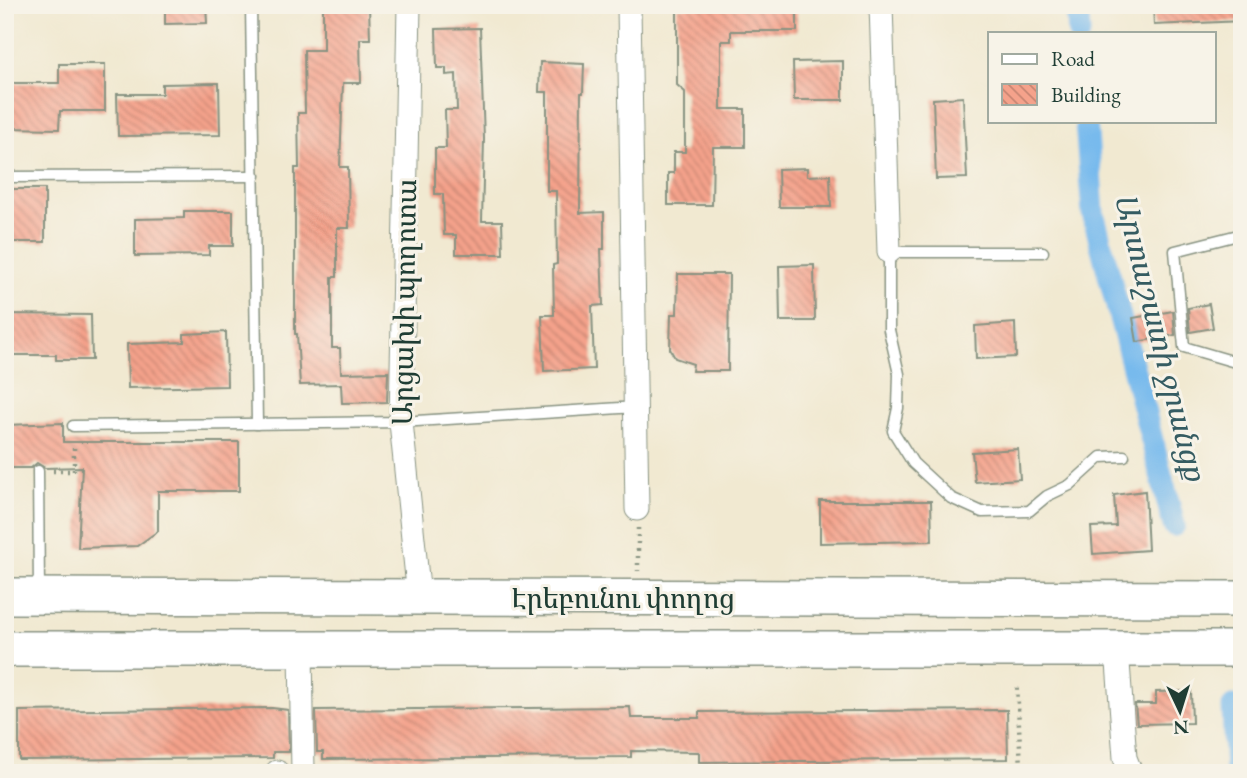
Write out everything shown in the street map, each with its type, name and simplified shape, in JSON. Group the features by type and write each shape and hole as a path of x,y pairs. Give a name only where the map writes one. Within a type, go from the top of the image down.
{"main road":[{"name":"Էրեբունու փողոց","path":"22,596 1242,599"},
{"name":"Էրեբունու փողոց","path":"5,649 1242,649"}],"street":[{"name":"Արցախի պողոտա","path":"409,5 401,422 419,597"},
{"path":"629,5 637,509"},
{"path":"881,5 889,252"},
{"path":"301,649 303,772"},
{"path":"1117,649 1125,758 1131,773"}],"lane":[{"path":"251,5 257,424"},
{"path":"5,177 255,176"},
{"path":"1242,234 1175,251 1184,347 1242,364"},
{"path":"1043,253 889,252 889,330 899,374 898,408 893,431 913,463 951,498 982,512 1029,511 1047,496 1070,485 1101,457 1124,456"},
{"path":"73,426 401,422 636,407"},
{"path":"22,596 38,471"}],"path":[{"path":"38,471 74,471 73,426"},
{"path":"637,509 638,598"},
{"path":"1002,773 1021,768 1017,684"}],"building":[{"path":"165,5 206,5 207,23 165,24"},
{"path":"323,5 369,5 370,39 360,39 361,83 343,83 340,167 348,167 349,228 337,228 337,277 332,277 332,348 340,348 341,373 388,372 387,402 342,403 341,384 300,385 295,334 295,168 299,168 298,113 305,113 304,50 323,50"},
{"path":"797,5 797,31 731,31 731,41 721,41 721,109 745,109 745,147 713,147 712,205 668,205 668,173 674,173 674,152 685,152 685,92 677,85 677,7"},
{"path":"1153,5 1242,5 1242,21 1154,25"},
{"path":"480,28 484,139 482,221 502,221 503,254 456,254 456,235 444,235 443,194 435,194 435,148 446,148 445,110 457,110 456,74 446,75 446,68 437,68 436,29"},
{"path":"843,61 843,100 794,100 793,62"},
{"path":"540,62 584,64 581,93 580,213 604,212 604,249 601,249 603,305 592,306 594,369 544,371 542,315 554,315 553,265 557,264 556,191 547,191 547,92 539,92"},
{"path":"59,64 105,64 105,111 60,111 59,129 5,128 5,83 59,83"},
{"path":"219,83 220,135 118,136 117,94 162,94 162,84"},
{"path":"963,97 967,178 936,179 933,99"},
{"path":"807,168 807,176 830,175 831,207 779,207 778,169"},
{"path":"5,189 45,189 45,242 5,242"},
{"path":"184,211 233,211 233,246 209,246 209,255 135,256 135,219 184,218"},
{"path":"814,265 815,321 780,321 779,266"},
{"path":"678,274 729,274 728,371 692,371 693,364 675,358 670,349 671,314 677,314"},
{"path":"1209,304 1213,328 1190,332 1188,308"},
{"path":"1173,311 1175,335 1137,342 1133,318"},
{"path":"5,314 91,315 92,360 56,360 56,355 5,355"},
{"path":"1015,323 1016,357 976,359 975,326"},
{"path":"226,332 227,386 128,388 127,344 184,342 184,334"},
{"path":"63,423 63,442 239,442 239,491 158,491 158,531 137,546 78,548 82,467 45,468 37,463 31,468 5,468 5,425"},
{"path":"1018,449 1020,479 975,482 972,452"},
{"path":"1145,491 1148,550 1093,554 1091,527 1116,526 1114,495"},
{"path":"820,501 931,501 932,541 820,543"},
{"path":"1191,691 1192,723 1137,724 1135,704 1156,704 1156,692"},
{"path":"630,707 631,718 699,718 699,712 1007,710 1008,759 699,762 699,752 631,751 631,757 323,759 323,752 317,752 316,710"},
{"path":"288,710 289,752 273,752 273,758 19,760 19,711"}],"waterway":[{"name":"Արտաշատի ջրանցք","path":"1077,5 1079,32"},
{"name":"Արտաշատի ջրանցք","path":"1086,122 1093,213 1174,525"},
{"name":"Արտաշատի ջրանցք","path":"1233,707 1236,773"}]}
